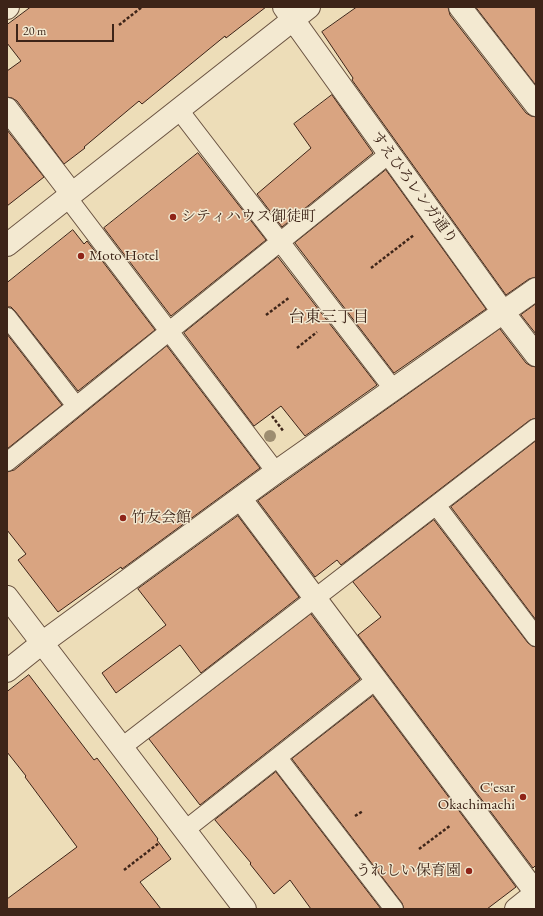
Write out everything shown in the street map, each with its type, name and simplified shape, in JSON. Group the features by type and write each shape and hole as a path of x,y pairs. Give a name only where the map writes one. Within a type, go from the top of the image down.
{"street":[{"path":"460,7 536,105"},
{"path":"7,245 179,110 295,11"},
{"name":"すえひろレンガ通り","path":"295,11 389,154 536,356"},
{"path":"7,109 70,196"},
{"path":"7,671 42,643 276,472 536,289"},
{"path":"240,498 536,893 516,909"},
{"path":"7,597 245,909"}],"lane":[{"path":"179,110 394,390"},
{"path":"7,462 389,154"},
{"path":"70,196 169,331 276,472"},
{"path":"7,317 76,406"},
{"path":"122,748 536,428"},
{"path":"436,505 536,637"},
{"path":"185,830 376,680"},
{"path":"278,758 394,909"}],"path":[{"path":"119,25 142,7"},
{"path":"371,268 435,218"},
{"path":"419,849 472,808"},
{"path":"124,870 159,843"}],"building":[{"path":"31,7 266,7 226,38 225,36 142,104 139,101 84,147 85,148 64,164 17,101 7,97 7,71 21,61 7,43 7,25"},
{"path":"357,7 448,7 450,15 526,113 536,117 536,277 529,279 506,295 352,80 353,78 322,32"},
{"path":"476,7 536,7 536,85"},
{"path":"332,95 373,153 282,227 257,194 311,148 294,124"},
{"path":"7,130 44,177 7,206"},
{"name":"シティハウス御徒町","path":"198,153 266,240 171,316 104,228"},
{"path":"386,170 486,309 394,373 295,243"},
{"path":"73,230 84,244 87,241 155,330 78,391 15,311 11,307 7,307 7,283"},
{"path":"278,257 377,385 305,436 281,406 254,426 184,333"},
{"path":"536,304 536,334 521,315"},
{"path":"500,329 526,363 536,367 536,418 530,420 341,565 337,560 315,577 258,501"},
{"path":"7,334 62,405 7,449"},
{"path":"167,346 260,468 122,569 121,567 58,612 18,560 26,554 7,530 7,472 14,470"},
{"path":"536,441 536,620 451,507"},
{"path":"238,516 299,597 201,673 180,645 116,693 102,673 166,625 138,589"},
{"path":"434,520 528,643 536,647 536,865 533,868 358,635 381,617 353,582"},
{"path":"311,614 360,679 200,805 149,739"},
{"path":"29,675 94,760 97,758 158,839 157,840 171,859 140,882 161,909 7,909 7,899 77,847 7,752 7,692"},
{"path":"373,696 516,887 487,909 404,909 402,903 292,759"},
{"path":"276,772 381,909 311,909 290,880 274,894 250,864 251,863 215,820"}],"place":[{"name":"シティハウス御徒町","path":"173,217"},
{"name":"Moto Hotel","path":"81,256"},
{"name":"竹友会館","path":"123,518"},
{"name":"C'esar Okachimachi","path":"523,797"},
{"name":"うれしい保育園","path":"469,871"}],"district":[{"name":"台東三丁目","path":"329,318"}]}
